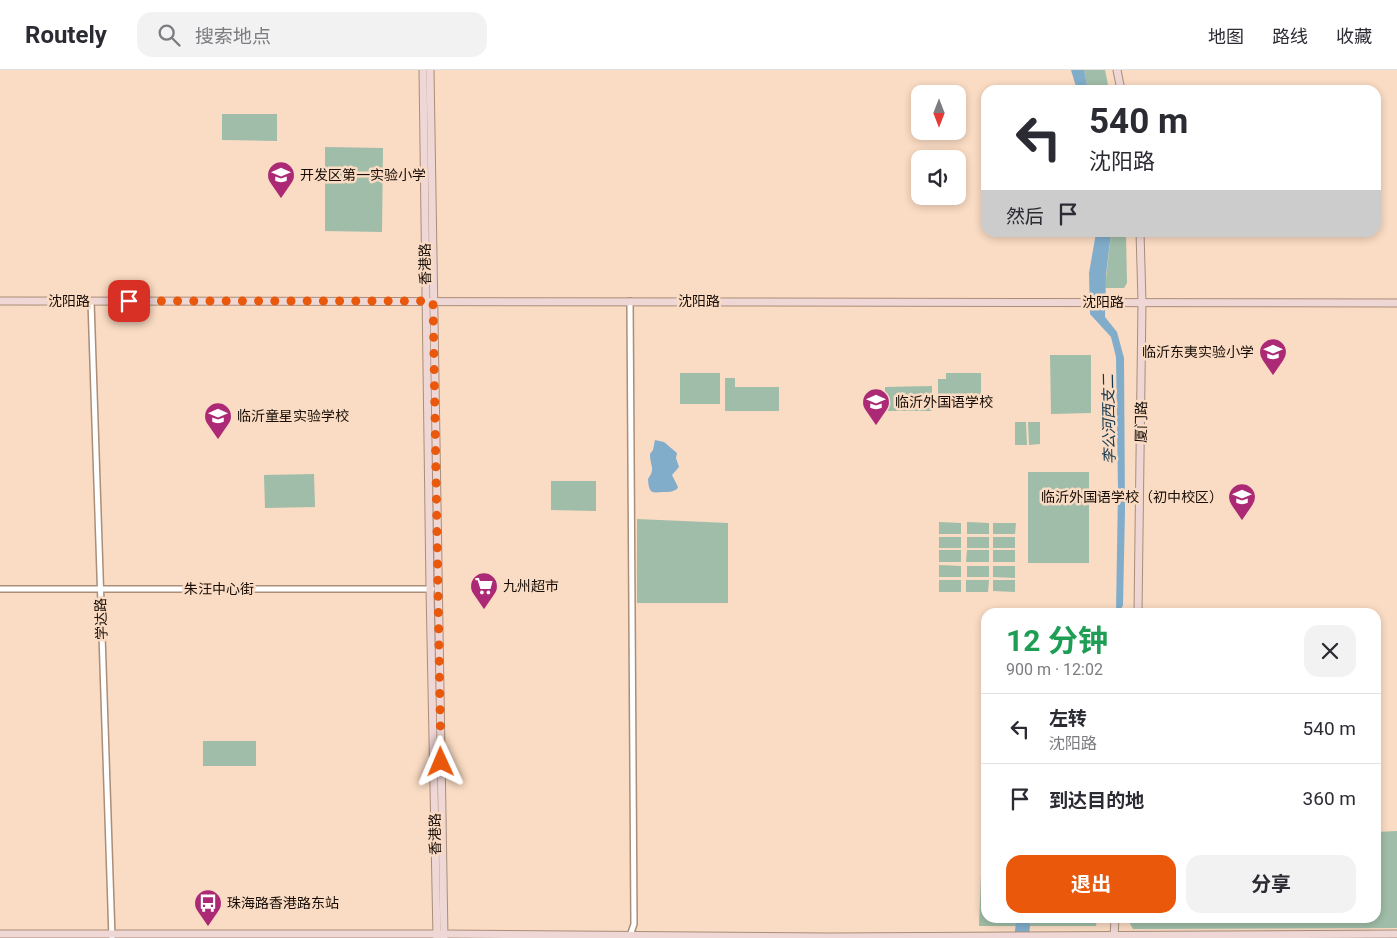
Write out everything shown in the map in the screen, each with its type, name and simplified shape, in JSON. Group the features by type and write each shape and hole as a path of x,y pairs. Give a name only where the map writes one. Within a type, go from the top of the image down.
{"main road":[{"name":"香港路","path":"423,70 438,589 441,936"},
{"name":"香港路","path":"430,70 430,589 441,936"},
{"path":"1117,70 1121,85"},
{"name":"厦门路","path":"1138,608 1142,302 1140,237"},
{"name":"沈阳路","path":"0,301 1397,303"},
{"path":"1114,936 1115,923"},
{"path":"0,934 112,936 843,937 1397,934"}],"street":[{"name":"学达路","path":"91,301 112,936"},
{"path":"630,301 634,914 634,924 630,936"},
{"name":"朱汪中心街","path":"0,589 438,589"}],"green space":[{"path":"1084,70 1105,70 1108,85 1087,85"},
{"path":"222,114 277,114 277,141 222,140"},
{"path":"325,147 383,148 382,232 325,231"},
{"path":"1111,237 1126,237 1127,283 1124,288 1105,288"},
{"path":"1050,355 1091,355 1091,413 1051,414"},
{"path":"680,373 720,373 720,404 680,404"},
{"path":"946,373 981,373 981,403 938,403 938,379 946,379"},
{"path":"725,378 735,378 735,387 779,387 779,411 725,411"},
{"path":"932,386 932,411 885,411 885,387"},
{"path":"1015,422 1026,422 1027,445 1015,445"},
{"path":"1028,422 1040,422 1040,444 1029,445"},
{"path":"1028,472 1089,472 1089,563 1028,563"},
{"path":"314,474 315,507 265,508 264,475"},
{"path":"551,481 596,481 596,511 551,510"},
{"path":"637,519 728,523 728,603 637,603"},
{"path":"939,522 961,523 961,534 939,534"},
{"path":"967,522 989,523 989,534 967,534"},
{"path":"993,523 1016,523 1015,534 993,534"},
{"path":"939,537 961,537 961,548 939,548"},
{"path":"967,537 989,537 989,548 967,548"},
{"path":"993,537 1015,537 1015,548 993,548"},
{"path":"939,550 961,550 961,562 939,562"},
{"path":"967,550 989,550 989,562 966,562"},
{"path":"993,550 1015,550 1015,562 993,562"},
{"path":"939,565 961,566 961,577 939,577"},
{"path":"967,566 989,566 989,577 967,577"},
{"path":"993,566 1015,566 1015,578 993,577"},
{"path":"939,580 961,580 961,592 939,592"},
{"path":"966,580 989,580 988,592 966,592"},
{"path":"993,580 1015,580 1015,592 993,591"},
{"path":"203,741 256,741 256,766 203,766"},
{"path":"1397,831 1397,928 1133,929 1130,923 1381,923 1381,832"},
{"path":"981,874 981,923 1096,923 1096,926 979,926"}],"water":[{"path":"1071,70 1084,70 1087,85 1076,85"},
{"path":"1095,237 1111,237 1106,275 1105,317 1117,332 1124,358 1125,510 1122,608 1116,608 1118,490 1116,357 1111,337 1090,314 1089,273"},
{"path":"655,440 664,442 677,453 676,458 679,467 672,475 678,487 672,491 652,492 649,488 648,479 652,470 650,454"},
{"path":"1016,923 1029,923 1029,938 1014,938"}],"place":[{"name":"开发区第一实验小学","path":"281,199"},
{"name":"临沂东夷实验小学","path":"1273,376"},
{"name":"临沂外国语学校","path":"876,426"},
{"name":"临沂童星实验学校","path":"218,440"},
{"name":"临沂外国语学校（初中校区）","path":"1242,521"},
{"name":"九州超市","path":"484,610"},
{"name":"珠海路香港路东站","path":"208,927"}],"route":[{"path":"129,301 433,301 441,762"}],"water label":[{"name":"李公河西支二","path":"1109,419"}]}
